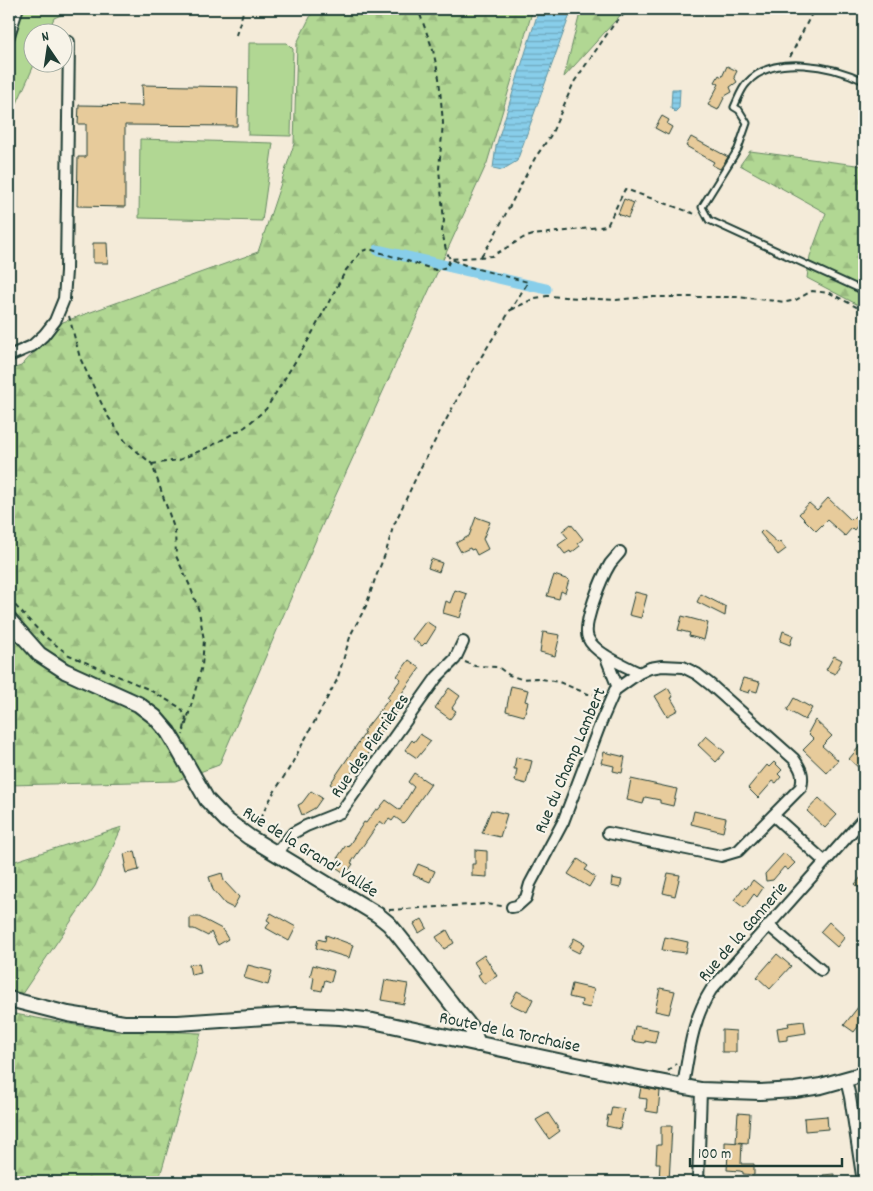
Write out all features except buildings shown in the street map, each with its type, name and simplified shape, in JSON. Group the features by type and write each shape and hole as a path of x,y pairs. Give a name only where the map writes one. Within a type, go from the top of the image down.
{"main road":[{"name":"Rue de la Grand’ Vallée","path":"9,620 39,654 65,671 138,704 155,717 168,732 207,800 226,820 249,837 378,915 389,924 455,1010 473,1029 478,1044"},
{"name":"Route de la Torchaise","path":"9,999 82,1016 124,1023 146,1024 295,1015 373,1021 701,1090 760,1092 795,1090 822,1086 864,1074"},
{"path":"455,1010 458,1027 456,1039"}],"street":[{"path":"9,356 32,346 44,335 55,321 64,299 69,72"},
{"path":"620,552 610,564 601,582 586,625 588,639 605,655 639,672"},
{"name":"Rue des Pierrières","path":"276,853 293,833 341,812 437,677 455,659 463,642"},
{"path":"605,655 616,689"},
{"name":"Rue du Champ Lambert","path":"512,907 517,906 526,898 530,884 563,822 601,722 616,689 639,672 662,666 683,667 697,674 794,759 801,770 803,778 801,787 738,851 721,856 608,833"},
{"path":"774,816 825,862"},
{"name":"Rue de la Gannerie","path":"683,1086 689,1048 702,1004 711,990 864,818"},
{"path":"768,925 821,970"},
{"path":"846,1080 863,1182"},
{"path":"698,1182 701,1090"}],"lane":[{"path":"9,44 20,9"},
{"path":"864,81 830,69 807,66 772,67 759,73 747,83 734,106 743,115 747,123 738,149 702,207 709,220 864,291"}],"path":[{"path":"236,35 244,9"},
{"path":"249,837 290,767 337,680 351,634 366,606 393,527 421,467 458,398 528,282 470,267 450,259 446,250 442,231 444,221 439,169 443,123 439,78 433,50 418,9"},
{"path":"481,256 535,158 551,135 574,82 614,24 629,9"},
{"path":"785,66 814,9"},
{"path":"450,259 492,256 523,238 533,235 607,226 625,189 709,220"},
{"path":"152,464 179,460 211,446 244,427 266,409 309,339 346,270 362,251 369,249 436,270 446,267 450,259"},
{"path":"509,311 534,298 547,296 616,300 645,297 738,297 786,302 796,300 812,291 830,293 864,311"},
{"path":"64,299 80,358 107,415 126,441 152,464 175,531 176,556 199,611 204,640 202,666 188,722 177,747"},
{"path":"455,659 475,666 498,667 509,675 521,679 536,678 559,682 588,694 606,696 616,689"},
{"path":"389,915 385,912 416,908 485,904 512,907"},
{"path":"665,1073 672,1069 680,1060 688,1060"}],"green space":[{"path":"9,9 75,9 54,18 52,22 22,22 22,72 31,72 9,121"},
{"path":"314,9 533,9 487,163 324,521 219,765 175,781 9,785 9,370 21,366 63,322 258,252 294,144 297,43"},
{"path":"581,9 626,9 564,77"},
{"path":"249,43 287,43 293,49 291,136 248,135"},
{"path":"140,139 273,143 262,221 139,218"},
{"path":"750,151 864,166 864,308 807,278 810,256 826,213 740,165"},
{"path":"122,827 95,886 9,1013 9,863"},
{"path":"9,1013 92,1028 201,1033 160,1176 165,1182 9,1182"}],"water":[{"path":"539,9 572,9 517,161 502,170 493,168 496,146"},
{"path":"672,89 680,89 679,108 675,112 671,108"}],"waterway":[{"path":"378,250 546,289"}]}
